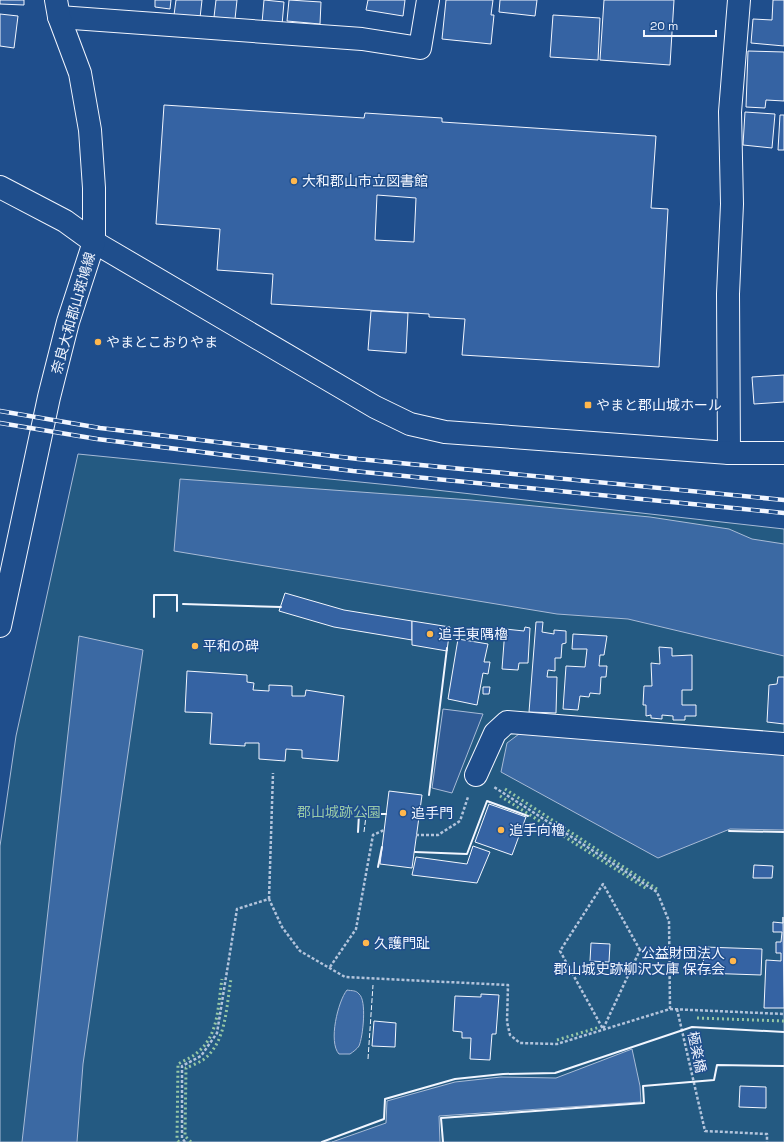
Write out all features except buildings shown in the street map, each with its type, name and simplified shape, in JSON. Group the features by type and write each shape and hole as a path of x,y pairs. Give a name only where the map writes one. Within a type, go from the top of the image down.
{"street":[{"path":"57,9 362,39 420,48 428,0"},
{"path":"729,453 728,294 732,204 730,112 739,0"},
{"name":"奈良大和郡山斑鳩線","path":"0,626 47,404 68,322 94,242 90,130 80,73 57,9"},
{"path":"0,187 65,221 94,242 376,408 410,424 445,432 729,453 784,453"},
{"path":"476,775 495,733 507,722 784,744"}],"path":[{"path":"273,773 269,899 282,927 300,951 345,977 508,985 507,1022 510,1035 520,1043 557,1044 670,1009 784,1014"},
{"path":"416,834 438,835 460,821 476,775 657,892 669,921 670,1009"},
{"path":"330,967 356,929 373,835 384,830"},
{"path":"603,1029 560,951 603,884 640,950"},
{"path":"185,1142 182,1138 182,1066 201,1056 217,1033 237,909 269,899"},
{"path":"640,950 669,953"},
{"path":"603,1029 640,950"},
{"name":"極楽橋","path":"677,1009 705,1131 767,1134 767,1142"}],"green space":[{"name":"郡山城跡公園","path":"78,454 400,486 784,529 784,1142 0,1142 0,846 16,736"}],"shaded area":[{"path":"180,479 471,500 650,517 729,529 752,539 784,544 784,656 628,619 557,614 174,551"},
{"path":"79,636 143,650 83,1064 77,1142 22,1142"},
{"path":"443,709 483,714 452,793 432,788"},
{"path":"523,731 784,754 784,830 730,829 658,858 501,772 507,743"},
{"path":"347,990 357,992 361,998 364,1011 363,1027 359,1046 350,1054 339,1054 334,1040 334,1031 340,1003"},
{"path":"632,1049 640,1086 641,1102 439,1116 440,1142 332,1142 386,1123 387,1101 455,1082 501,1077 556,1078"}],"railway":[{"path":"0,411 100,428 358,459 784,500"},
{"path":"0,423 97,439 353,471 784,513"}],"hedge":[{"path":"505,789 657,889"},
{"path":"500,796 647,889"},
{"path":"179,1142 177,1140 178,1064 192,1057 206,1044 214,1027 222,979"},
{"path":"191,1142 185,1136 186,1068 203,1060 217,1044 224,1023 231,979"},
{"path":"697,1018 784,1021"},
{"path":"557,1040 600,1027"}],"fence":[{"path":"364,832 366,816"},
{"path":"368,1059 373,985"}],"wall":[{"path":"154,617 154,595 177,595 177,611"},
{"path":"183,604 281,607"},
{"path":"429,795 447,648"},
{"path":"415,852 467,854 487,801 528,816"},
{"path":"358,832 359,814 386,814"},
{"path":"729,831 784,832"},
{"path":"378,867 382,847"},
{"path":"322,1142 384,1119 385,1099 455,1079 503,1074 555,1073 692,1027 784,1032"},
{"path":"443,1142 441,1118 644,1103 643,1086 714,1080 717,1065 784,1066"}],"place":[{"name":"大和郡山市立図書館","path":"294,181"},
{"name":"やまとこおりやま","path":"98,342"},
{"name":"やまと郡山城ホール","path":"588,405"},
{"name":"追手東隅櫓","path":"430,634"},
{"name":"平和の碑","path":"195,646"},
{"name":"追手門","path":"403,813"},
{"name":"追手向櫓","path":"501,830"},
{"name":"久護門趾","path":"366,943"},
{"name":"公益財団法人 郡山城史跡柳沢文庫 保存会","path":"733,961"}]}
